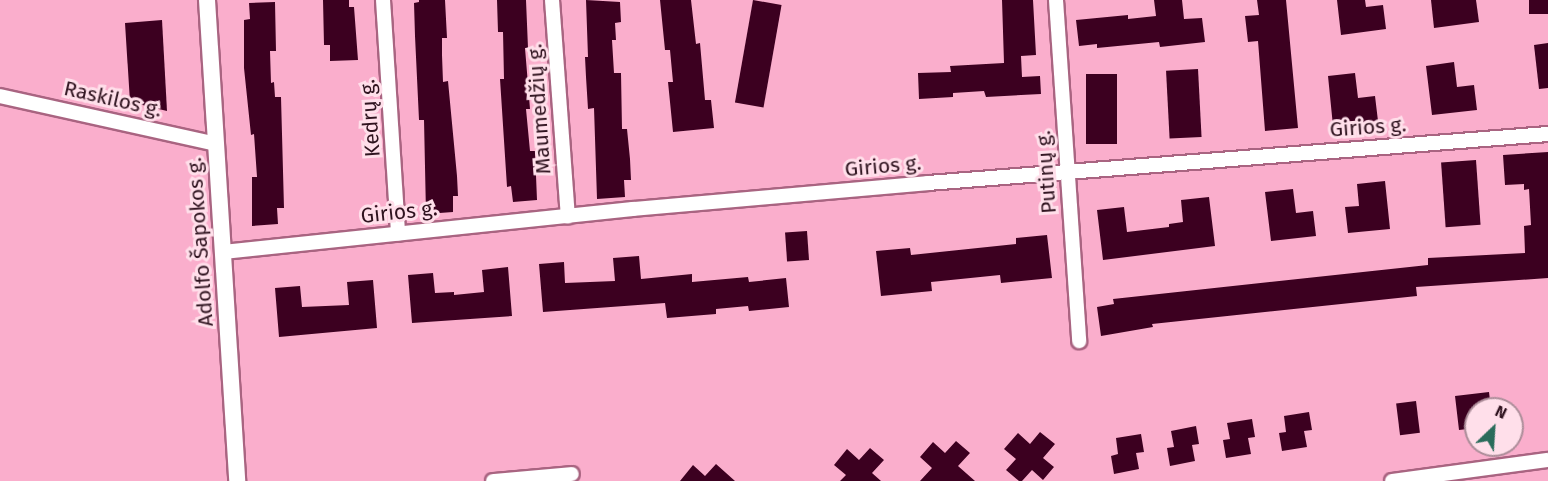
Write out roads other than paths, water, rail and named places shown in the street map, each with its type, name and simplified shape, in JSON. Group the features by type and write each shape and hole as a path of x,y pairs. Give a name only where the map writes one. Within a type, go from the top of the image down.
{"street":[{"name":"Adolfo Šapokos g.","path":"207,0 237,481"},
{"name":"Kedrų g.","path":"383,0 398,234"},
{"name":"Maumedžių g.","path":"552,0 568,216"},
{"name":"Putinų g.","path":"1056,0 1079,341"},
{"name":"Raskilos g.","path":"0,96 216,144"},
{"name":"Girios g.","path":"223,252 568,216 1066,171 1548,134"},
{"path":"1392,481 1548,460"},
{"path":"493,481 572,474"}]}
